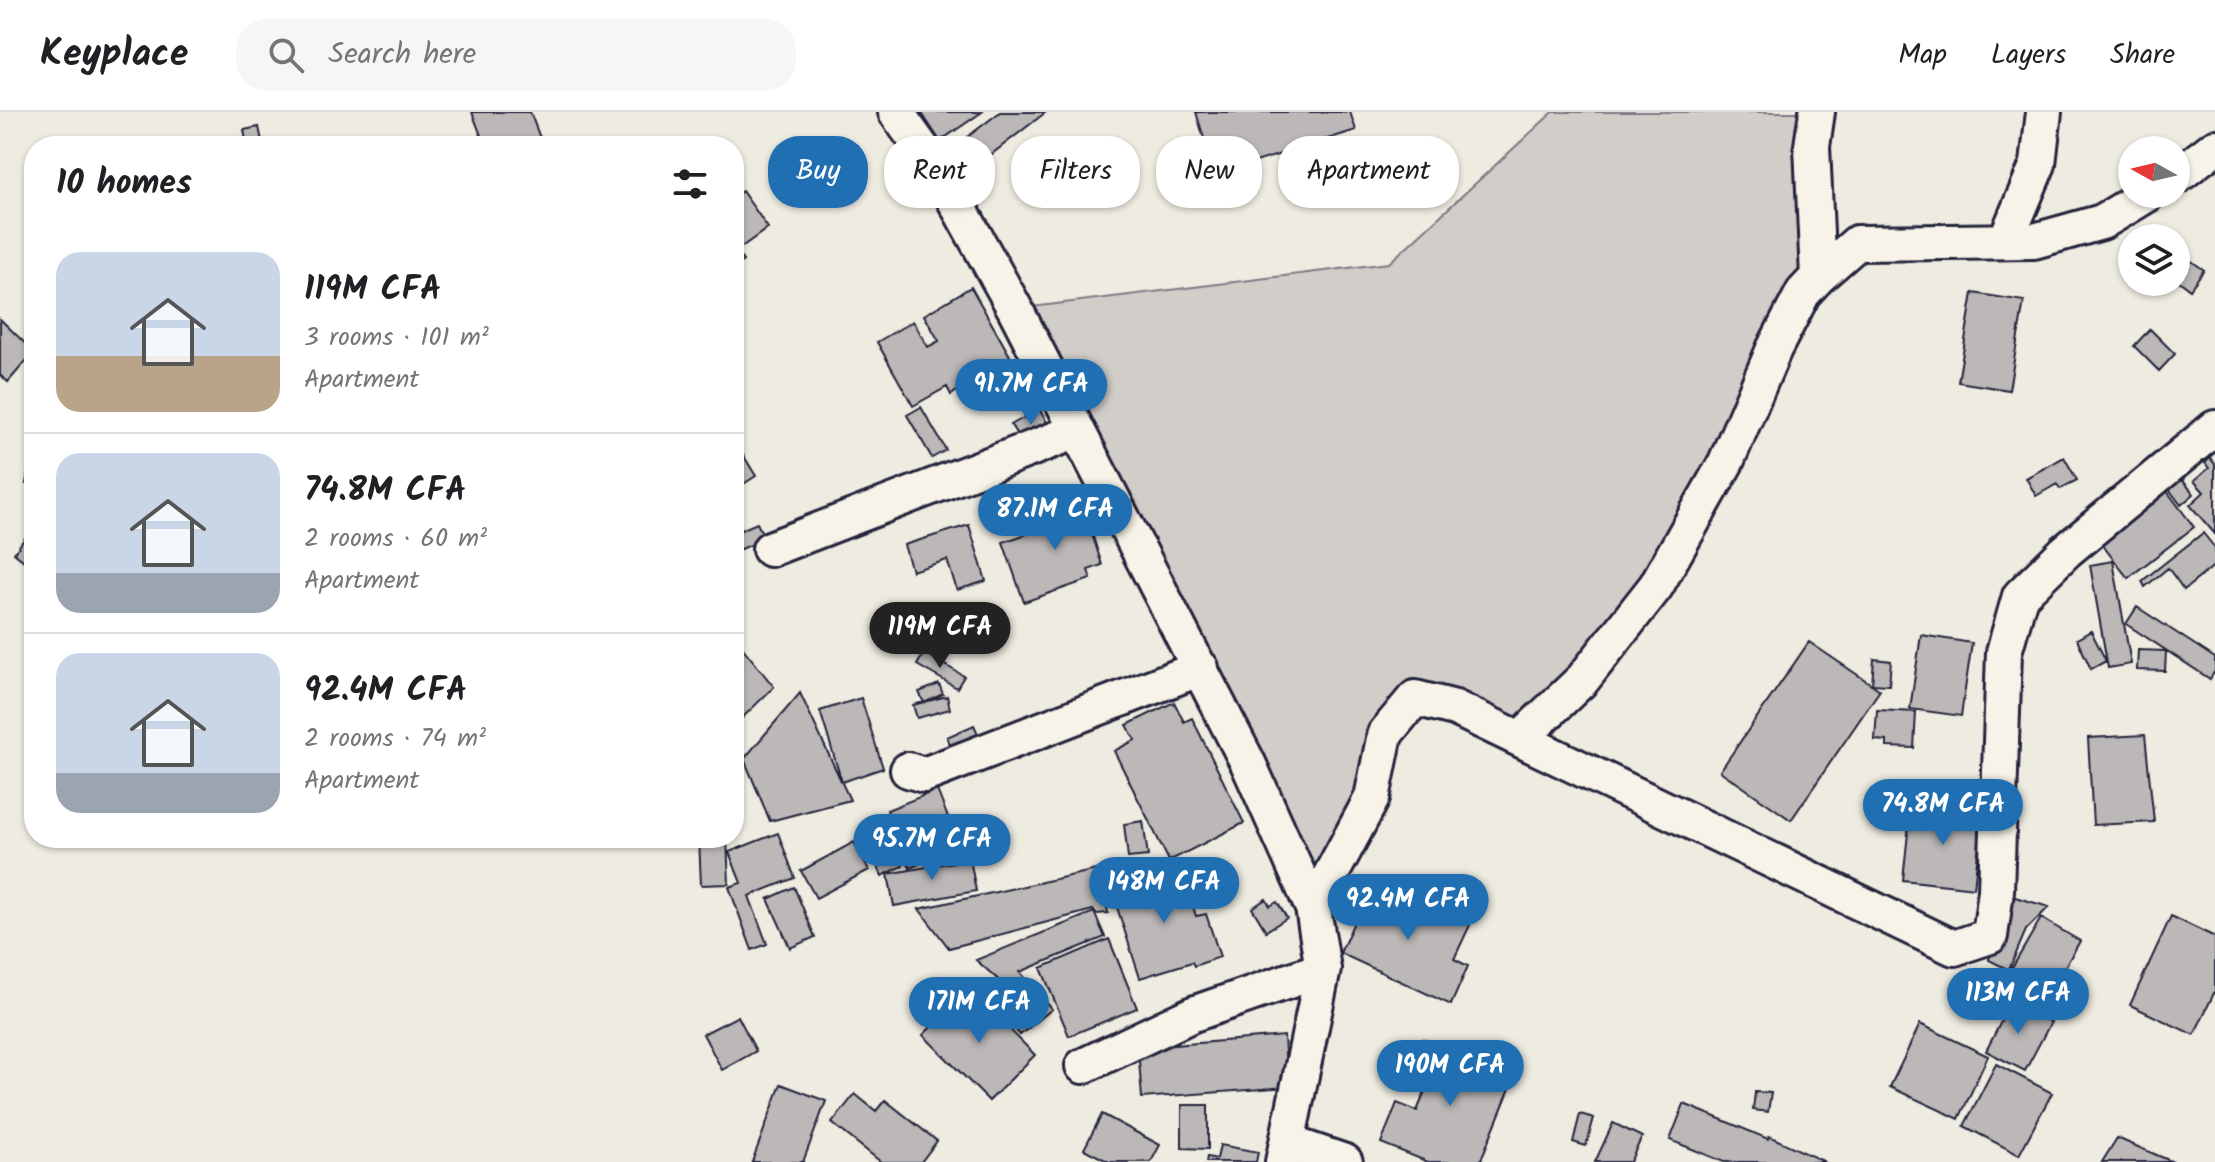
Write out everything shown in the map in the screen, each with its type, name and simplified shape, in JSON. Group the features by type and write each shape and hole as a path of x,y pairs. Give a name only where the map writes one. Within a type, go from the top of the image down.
{"street":[{"path":"896,112 941,175 1077,431 1201,668 1248,763 1313,908 1323,969 1286,1152 1345,1162"},
{"path":"1817,112 1812,146 1818,277"},
{"path":"2006,240 2038,164 2044,112"},
{"path":"2190,166 2215,147"},
{"path":"1520,739 1583,679 1656,586 1726,462 1774,349 1803,293 1818,277 1857,243 2034,241 2102,222 2125,208"},
{"path":"1313,908 1372,798 1385,734 1415,698 1455,708 1954,948 1990,936 1996,891 2004,652 2020,596 2066,551 2215,428"},
{"path":"770,549 1077,431"},
{"path":"908,770 924,775 1201,668"},
{"path":"1083,1066 1193,1014 1323,969"}],"shaded area":[{"path":"1553,112 1817,112 1818,277 1656,586 1520,739 1415,698 1313,908 1015,309 1389,263 1449,208 1459,208 1459,199"}],"building":[{"path":"472,112 530,112 539,136 481,136"},
{"path":"921,112 982,112 947,136 937,136"},
{"path":"1000,112 1046,112 1011,136 995,151 995,136 969,136"},
{"path":"1196,112 1350,112 1356,130 1337,136 1278,136 1278,155 1262,160 1262,136 1203,136"},
{"path":"259,127 261,136 245,136 244,130"},
{"path":"744,194 768,228 744,245"},
{"path":"2190,260 2204,270 2190,289"},
{"path":"971,287 1010,356 951,395 947,387 913,406 877,342 913,321 928,347 939,341 924,315"},
{"path":"1973,293 2024,301 2009,390 1958,382"},
{"path":"0,319 24,342 24,364 8,382 0,375"},
{"path":"2150,329 2175,354 2159,371 2134,346"},
{"path":"921,407 946,450 932,458 907,415"},
{"path":"1039,409 1051,429 1023,445 1011,425"},
{"path":"744,456 756,476 744,484"},
{"path":"2064,457 2077,480 2060,489 2057,484 2036,496 2026,478"},
{"path":"2210,458 2215,464 2215,534 2190,505 2204,492 2194,481 2209,468 2205,463"},
{"path":"2174,470 2194,494 2181,505 2162,480"},
{"path":"2160,482 2194,527 2128,578 2093,533"},
{"path":"1080,496 1102,565 1088,570 1091,579 1024,602 1003,542 1050,526 1044,508"},
{"path":"757,523 765,539 744,548 744,529"},
{"path":"969,525 986,581 957,590 947,560 912,571 904,545"},
{"path":"2203,533 2215,548 2215,565 2184,590 2168,568 2145,587 2142,581"},
{"path":"24,539 24,561 14,553"},
{"path":"2113,561 2131,664 2108,668 2090,565"},
{"path":"2137,607 2215,658 2215,671 2210,679 2126,624"},
{"path":"915,620 948,647 940,656 907,629"},
{"path":"2091,631 2106,661 2091,669 2077,639"},
{"path":"1921,635 1972,643 1961,716 1910,709"},
{"path":"1809,642 1880,690 1791,820 1720,771"},
{"path":"744,650 774,687 744,716"},
{"path":"2138,650 2166,651 2165,671 2137,670"},
{"path":"924,653 964,676 957,688 917,665"},
{"path":"1874,659 1891,661 1889,685 1872,684"},
{"path":"939,684 943,694 924,703 919,692"},
{"path":"800,693 850,800 770,821 744,759"},
{"path":"947,696 950,709 917,718 913,705"},
{"path":"861,698 883,768 842,782 820,711"},
{"path":"1174,702 1184,722 1192,718 1244,823 1169,861 1114,751 1135,740 1127,725"},
{"path":"1877,710 1916,712 1914,748 1887,747 1887,741 1875,740"},
{"path":"974,725 979,736 952,749 947,737"},
{"path":"2145,735 2154,822 2093,825 2088,738"},
{"path":"937,790 960,848 910,868 887,810"},
{"path":"1920,807 1982,814 1974,888 1903,880 1910,814 1919,815"},
{"path":"881,818 903,866 882,876 861,828"},
{"path":"1143,821 1148,856 1128,858 1124,824"},
{"path":"778,833 795,878 749,896 767,944 752,950 729,887 741,883 729,852"},
{"path":"854,842 869,870 816,898 801,871"},
{"path":"699,848 727,848 729,884 701,885"},
{"path":"970,859 976,891 894,906 888,874"},
{"path":"1101,869 1108,913 1096,914 1093,910 949,948 919,909"},
{"path":"1181,869 1196,916 1206,914 1220,957 1140,978 1112,892"},
{"path":"1373,880 1470,925 1454,959 1468,966 1451,1005 1340,953"},
{"path":"794,887 815,937 790,948 768,899"},
{"path":"2005,894 2049,907 2026,930 2009,970 1989,960"},
{"path":"1266,899 1270,906 1277,902 1287,918 1266,931 1252,908"},
{"path":"1094,912 1105,937 1020,972 1052,1009 1020,1035 995,1005 1011,991 976,960"},
{"path":"2171,916 2215,937 2215,991 2194,1035 2130,1005"},
{"path":"2041,918 2080,941 2050,993 2011,970"},
{"path":"1109,939 1137,1008 1069,1036 1041,968"},
{"path":"970,989 1035,1055 989,1101 923,1035"},
{"path":"2011,1002 2051,1022 2025,1071 1986,1051"},
{"path":"738,1016 756,1051 722,1070 703,1034"},
{"path":"1920,1024 1988,1056 1959,1119 1890,1087"},
{"path":"1284,1036 1287,1087 1142,1098 1138,1048"},
{"path":"1423,1039 1515,1076 1480,1162 1428,1162 1381,1143 1397,1103 1417,1111 1430,1080 1410,1072"},
{"path":"1996,1064 2052,1093 2019,1155 1964,1126"},
{"path":"781,1084 826,1101 803,1162 752,1162"},
{"path":"1755,1092 1771,1093 1768,1112 1753,1110"},
{"path":"855,1094 876,1111 885,1100 937,1141 921,1162 881,1162 832,1123"},
{"path":"1684,1104 1768,1139 1769,1136 1825,1162 1724,1162 1670,1140"},
{"path":"1182,1105 1208,1105 1208,1149 1182,1148"},
{"path":"1102,1114 1160,1145 1151,1162 1109,1162 1084,1149"},
{"path":"1580,1114 1594,1118 1586,1146 1573,1142"},
{"path":"1613,1123 1642,1137 1630,1162 1595,1162"},
{"path":"2117,1138 2173,1162 2102,1162"},
{"path":"1220,1145 1258,1152 1256,1162 1206,1162 1207,1157 1217,1159"}]}
